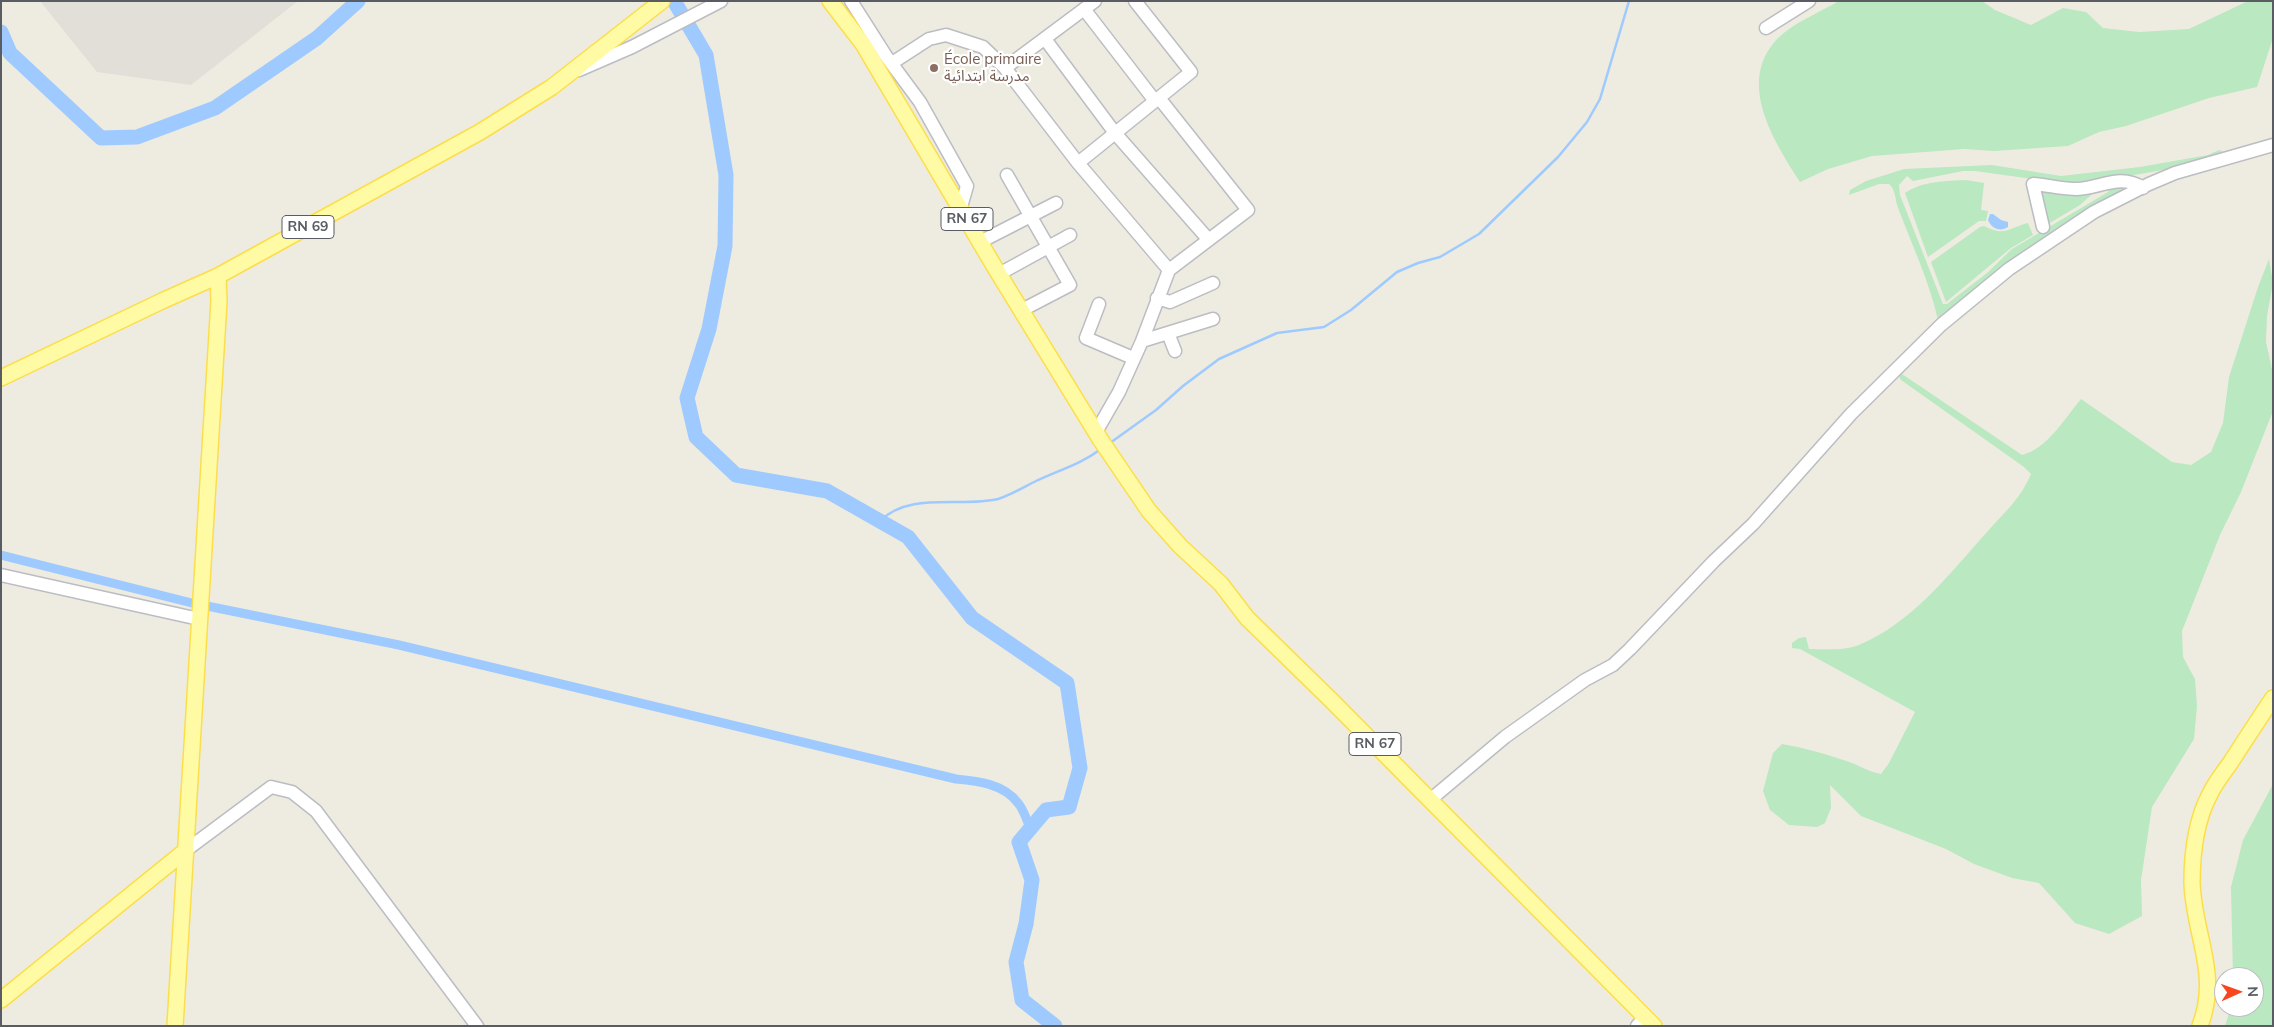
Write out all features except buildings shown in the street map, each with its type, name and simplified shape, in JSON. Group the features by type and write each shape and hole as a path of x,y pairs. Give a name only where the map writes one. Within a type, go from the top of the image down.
{"main road":[{"name":"RN 69","path":"1,378 218,276 480,132 566,76 662,1"},
{"name":"RN 67","path":"830,1 863,44 999,274 1108,452 1149,511 1180,546 1221,584 1247,618 1430,800 1646,1023"},
{"path":"175,1026 219,301 218,276"},
{"path":"2200,1026 2207,1008 2209,983 2196,917 2192,883 2194,852 2200,821 2210,794 2273,698"},
{"path":"2206,1026 2212,1010 2216,983 2203,918 2201,889 2201,852 2206,824 2216,796 2273,711"},
{"path":"1,1000 185,851"}],"street":[{"path":"566,76 632,48 721,1"},
{"path":"851,1 920,102 967,186 960,207"},
{"path":"1005,68 1095,1"},
{"path":"1078,163 1192,72 1134,1"},
{"path":"1766,28 1809,1"},
{"path":"1084,10 1248,210 1169,270 1142,340 1098,435"},
{"path":"892,63 929,39 946,35 983,47 1005,68 1078,163 1169,270"},
{"path":"1045,39 1115,133 1208,239"},
{"path":"1430,800 1505,737 1585,680 1613,664 1630,650 1714,561 1753,524 1851,414 1941,325 2009,269 2094,212 2143,188 2176,173 2273,145"},
{"path":"1008,175 1070,285 1022,310"},
{"path":"2043,227 2033,184 2076,189 2126,180 2143,188"},
{"path":"980,242 1056,202"},
{"path":"999,274 1070,235"},
{"path":"1157,298 1170,302 1213,283"},
{"path":"1099,304 1086,338 1134,358"},
{"path":"1142,340 1213,319"},
{"path":"1168,333 1175,351"},
{"path":"1,575 199,619"},
{"path":"185,851 272,786 292,792 316,811 477,1026"}],"shaded area":[{"path":"40,1 298,1 191,85 97,72"}],"green space":[{"path":"1839,1 1982,1 1995,10 2031,25 2063,8 2086,12 2103,28 2139,32 2189,29 2248,1 2273,1 2273,38 2257,87 2209,98 2126,126 2099,132 2068,146 1994,151 1964,149 1872,156 1828,169 1800,182 1780,149 1763,112 1759,93 1760,74 1765,56 1783,33"},
{"path":"2219,150 2224,152 2186,166 2076,185 1975,171 1963,171 1913,181 1907,176 1899,185 1900,195 1943,304 1947,304 1987,273 2012,249 2108,192 2114,184 2125,186 2121,194 2021,252 1938,320 1925,276 1891,186 1889,184 1879,184 1849,195 1850,190 1866,181 1904,169 1992,165 2061,176 2140,167 2208,155"},
{"path":"1966,180 1984,183 1981,210 1988,211 1986,221 1979,221 1928,257 1905,193 1926,184"},
{"path":"2039,190 2097,190 2080,205 2048,224"},
{"path":"2028,223 2033,235 2011,248 1946,302 1931,262 1980,227 1984,226 2002,231"},
{"path":"2269,259 2273,283 2267,316 2266,342 2273,374 2273,411 2241,492 2220,535 2182,631 2183,657 2195,679 2197,706 2194,739 2152,807 2141,880 2142,916 2109,934 2075,923 2039,883 2012,878 1974,864 1946,849 1861,816 1830,785 1831,808 1825,823 1817,827 1789,825 1770,810 1763,791 1773,753 1782,744 1826,755 1881,774 1889,763 1915,712 1800,649 1792,648 1792,643 1799,638 1806,637 1809,649 1847,648 1859,645 1878,636 1896,624 1929,596 1959,564 2012,505 2023,490 2031,474 1899,377 1902,374 2022,455 2031,452 2047,440 2081,399 2172,462 2191,465 2211,452 2223,423 2229,377"},
{"path":"2273,784 2273,1026 2225,1026 2228,1017 2264,1017 2264,967 2233,967 2231,887 2243,840"}],"water":[{"path":"1990,214 2008,222 2008,227 1999,229 1994,227 1988,220"}],"waterway":[{"path":"1,32 10,53 101,138 137,137 215,108 317,38 358,1"},
{"path":"674,1 706,55 726,175 725,246 709,329 687,398 696,437 736,475 827,491 908,537 972,618 1067,683 1080,768 1069,807 1046,810 1019,842 1032,880 1026,924 1016,962 1022,1000 1055,1026"},
{"path":"1110,443 1156,410 1183,386 1219,359 1277,333 1324,327 1351,310 1397,272 1418,263 1440,257 1479,234 1558,157 1587,122 1600,99 1629,1"},
{"path":"880,521 892,512 920,503 998,499 1078,463 1101,449"},
{"path":"1,555 192,603"},
{"path":"207,606 399,645 956,779 990,785 1006,792 1018,803 1030,828"}],"place":[{"name":"École primaire مدرسة ابتدائية","path":"934,68"}]}
